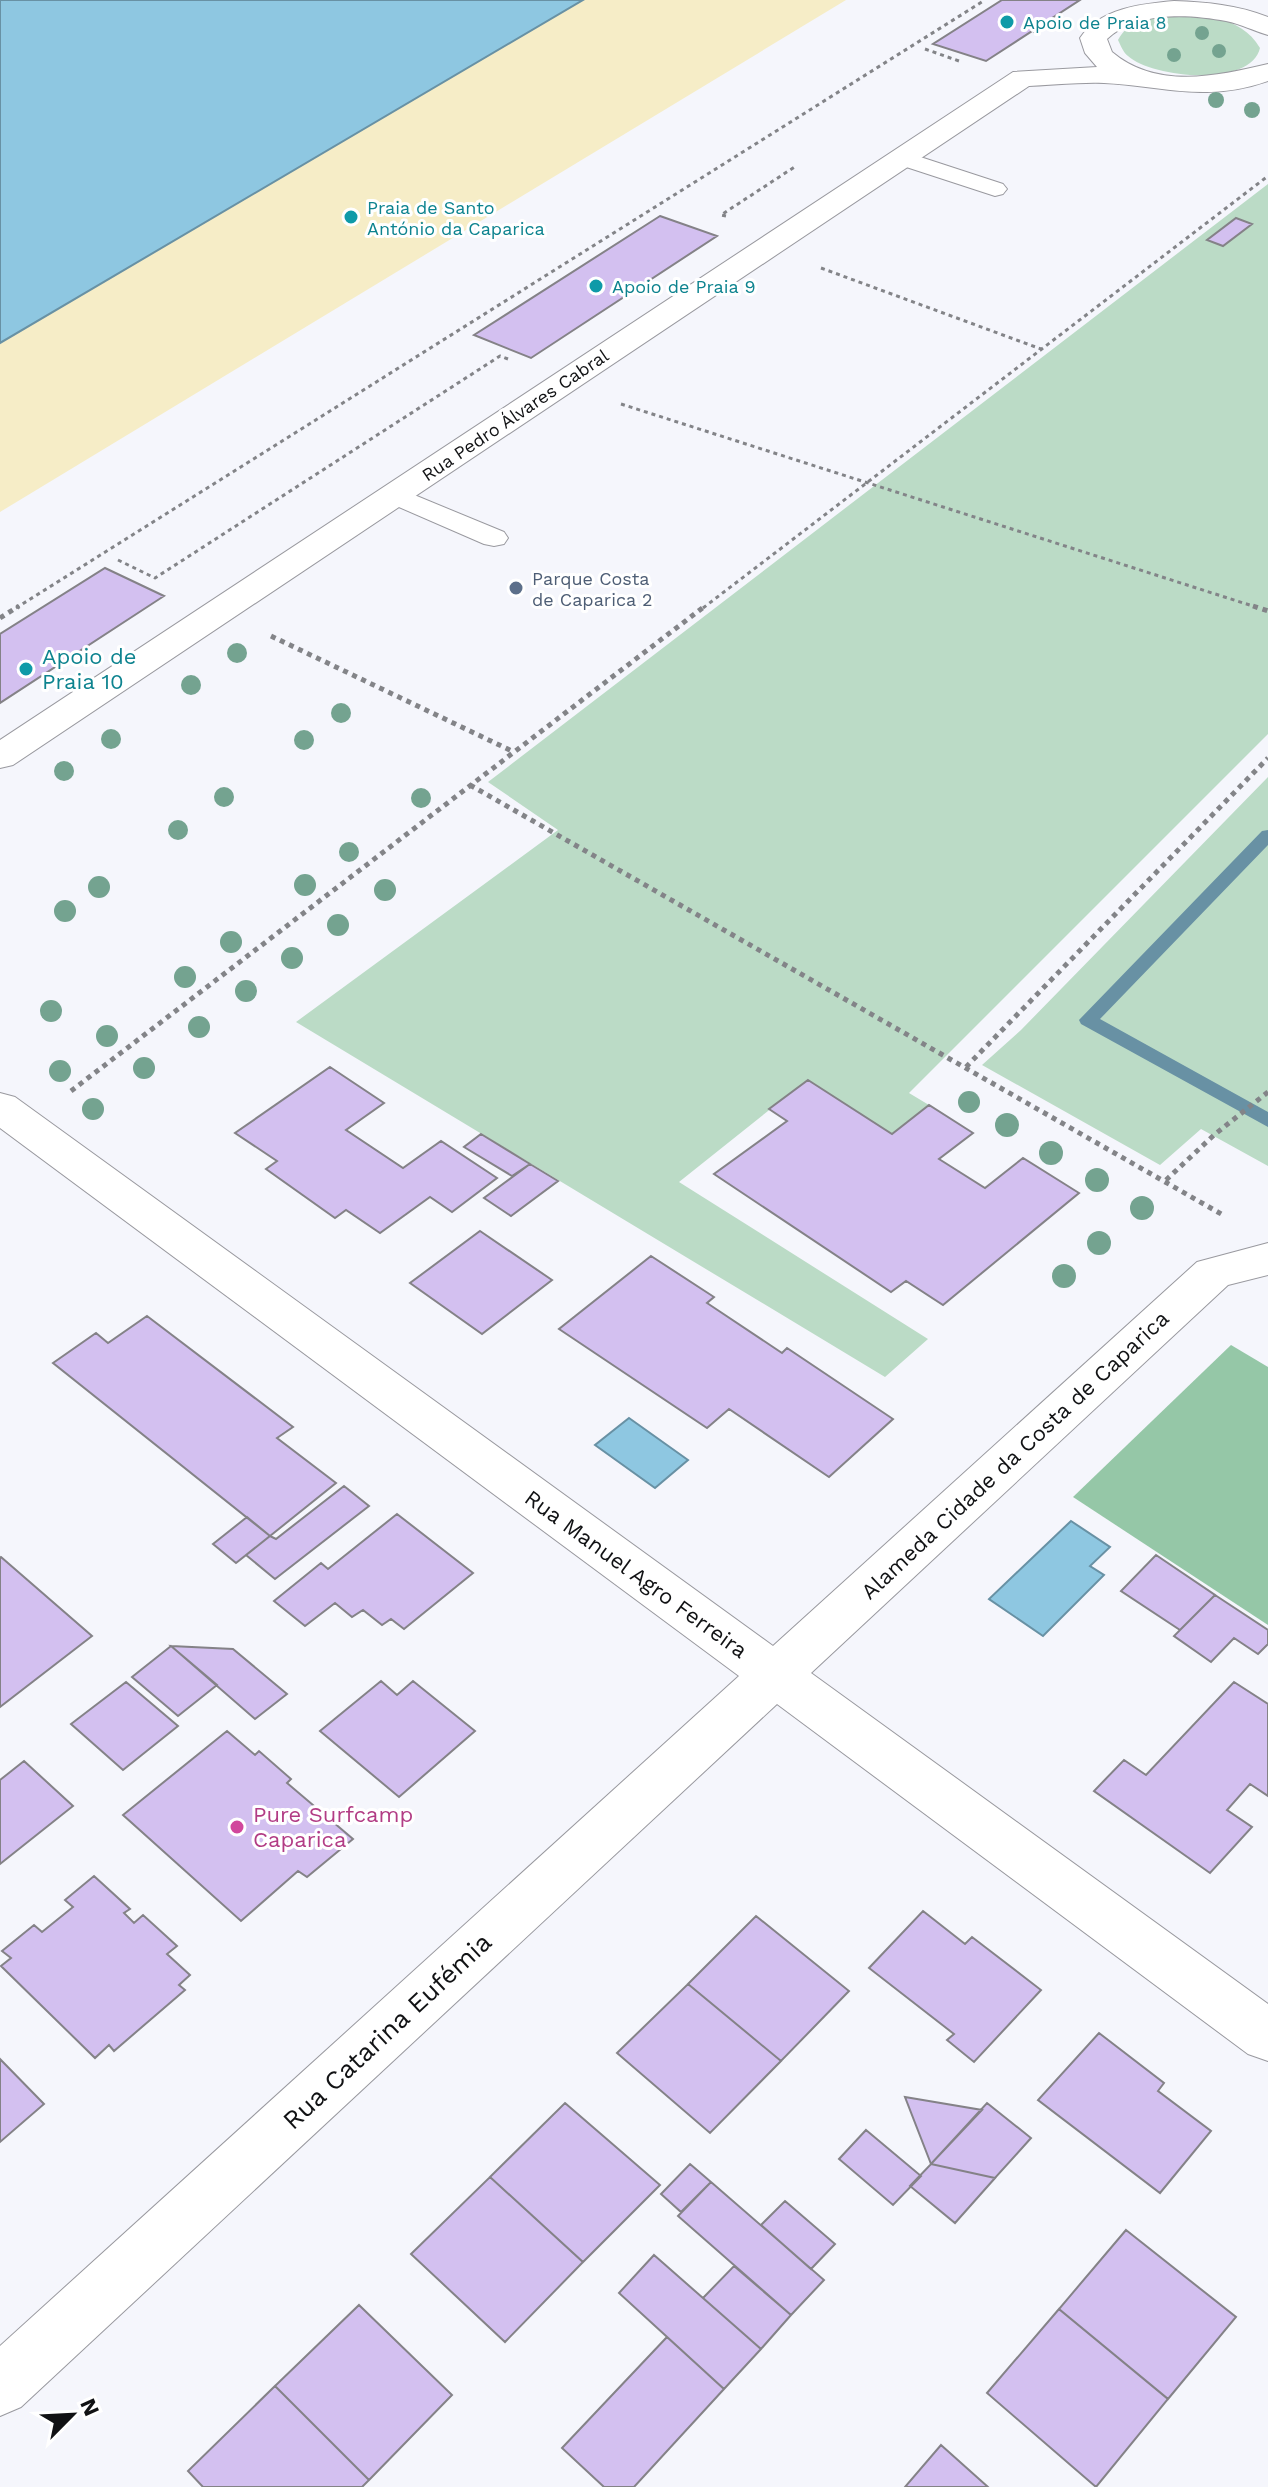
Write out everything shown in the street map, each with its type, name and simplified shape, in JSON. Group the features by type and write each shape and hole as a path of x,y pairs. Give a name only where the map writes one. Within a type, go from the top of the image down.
{"street":[{"name":"Rua Pedro Álvares Cabral","path":"1032,76 1076,53 1093,38 1100,24 1112,15 1158,4 1215,7 1249,16 1268,27"},
{"path":"1093,38 1101,56 1111,65 1147,79 1207,86 1247,81 1268,72"},
{"name":"Rua Pedro Álvares Cabral","path":"0,757 1023,78 1102,75 1147,79"},
{"name":"Rua Manuel Agro Ferreira","path":"7,1114 1268,2036"},
{"name":"Alameda Cidade da Costa de Caparica","path":"775,1676 1213,1273 1268,1259"},
{"name":"Rua Catarina Eufémia","path":"0,2386 775,1676"}],"lane":[{"path":"902,158 995,189"},
{"path":"395,495 494,538"}],"path":[{"path":"0,618 985,0"},
{"path":"925,49 960,60 947,68"},
{"path":"731,219 721,215 801,163"},
{"path":"7,1114 470,785 1268,176"},
{"path":"767,248 1042,349"},
{"path":"118,560 155,578 500,356 564,383 1268,611"},
{"path":"220,611 514,752"},
{"path":"966,1067 1268,758"},
{"path":"470,785 1230,1219"},
{"path":"1166,1180 1214,1135 1268,1092"}],"green space":[{"path":"1166,14 1206,17 1231,23 1252,37 1260,48 1253,61 1239,69 1200,75 1157,70 1140,64 1126,54 1118,40 1127,29 1138,22"},
{"path":"1268,184 1268,734 909,1093 929,1105 892,1134 807,1080 679,1182 928,1339 885,1377 296,1022 558,830 488,782"},
{"path":"1268,777 1268,1166 1201,1129 1160,1165 982,1065 1021,1030"},
{"path":"1231,1345 1268,1367 1268,1625 1073,1497"}],"sand":[{"name":"Praia de Santo António da Caparica","path":"583,0 846,0 0,512 0,343"}],"water":[{"path":"0,0 583,0 0,343"},
{"path":"629,1418 688,1460 655,1488 595,1445"},
{"path":"1071,1521 1110,1547 1090,1566 1104,1575 1043,1636 989,1599"}],"building":[{"name":"Apoio de Praia 8","path":"1002,0 1080,0 986,61 933,44"},
{"name":"Apoio de Praia 9","path":"660,216 717,236 531,358 474,335"},
{"path":"1236,218 1252,224 1223,246 1207,240"},
{"name":"Apoio de Praia 10","path":"105,568 164,596 0,703 0,634"},
{"path":"330,1067 384,1103 346,1130 403,1168 441,1141 497,1178 452,1212 430,1197 380,1233 346,1210 335,1218 266,1169 277,1161 235,1133"},
{"path":"808,1080 892,1134 929,1105 973,1133 939,1159 985,1188 1023,1158 1079,1193 943,1305 906,1281 891,1292 714,1174 787,1121 769,1109"},
{"path":"481,1134 530,1164 512,1176 464,1147"},
{"path":"530,1164 558,1181 511,1216 484,1198"},
{"path":"480,1231 552,1280 482,1334 410,1283"},
{"path":"651,1256 714,1297 707,1303 782,1353 787,1348 893,1419 829,1477 729,1409 707,1428 559,1329"},
{"path":"147,1316 293,1427 277,1438 336,1483 270,1536 53,1363 96,1333 108,1343"},
{"path":"344,1486 369,1506 275,1579 246,1555 270,1536 276,1539"},
{"path":"397,1514 473,1573 404,1629 391,1619 382,1625 363,1610 352,1617 335,1603 305,1626 274,1601 321,1563 328,1569"},
{"path":"247,1517 270,1536 236,1563 213,1544"},
{"path":"1156,1555 1215,1595 1180,1630 1121,1591"},
{"path":"0,1558 92,1636 0,1707"},
{"path":"1215,1595 1268,1630 1268,1644 1258,1654 1234,1638 1211,1662 1174,1636"},
{"path":"171,1646 233,1649 287,1694 255,1719"},
{"path":"171,1646 217,1685 178,1716 132,1677"},
{"path":"381,1681 397,1695 413,1681 475,1731 399,1797 320,1731"},
{"path":"126,1682 178,1726 123,1770 71,1724"},
{"path":"1234,1682 1268,1704 1268,1796 1250,1784 1227,1810 1252,1827 1210,1873 1094,1791 1124,1760 1146,1775"},
{"name":"Pure Surfcamp Caparica","path":"227,1731 255,1755 259,1751 291,1779 287,1783 353,1839 307,1877 298,1871 241,1921 123,1815"},
{"path":"24,1761 73,1806 0,1864 0,1780"},
{"path":"94,1876 130,1909 124,1913 134,1923 143,1915 177,1946 167,1954 190,1975 179,1985 185,1990 114,2051 109,2045 95,2058 1,1966 11,1958 2,1951 34,1925 42,1932 73,1907 65,1900"},
{"path":"923,1911 965,1944 972,1937 1041,1990 974,2062 947,2040 954,2034 869,1968"},
{"path":"756,1916 849,1991 781,2061 688,1984"},
{"path":"688,1984 781,2061 710,2133 617,2053"},
{"path":"1099,2033 1164,2083 1158,2091 1211,2131 1160,2193 1038,2100"},
{"path":"0,2059 44,2104 0,2142"},
{"path":"905,2097 982,2110 931,2164"},
{"path":"565,2103 660,2185 583,2262 490,2177"},
{"path":"987,2103 1031,2138 995,2178 931,2164"},
{"path":"866,2130 921,2176 893,2205 839,2159"},
{"path":"690,2164 711,2182 681,2212 661,2194"},
{"path":"931,2164 995,2178 955,2223 910,2186"},
{"path":"490,2177 583,2262 505,2342 411,2254"},
{"path":"711,2182 824,2280 791,2315 678,2216"},
{"path":"785,2201 835,2244 811,2269 761,2225"},
{"path":"1126,2230 1236,2317 1168,2399 1059,2309"},
{"path":"654,2255 761,2349 724,2389 619,2293"},
{"path":"734,2266 791,2315 761,2349 703,2298"},
{"path":"359,2305 452,2395 369,2480 275,2386"},
{"path":"1059,2309 1168,2399 1096,2487 987,2393"},
{"path":"667,2337 724,2389 634,2487 604,2487 562,2448"},
{"path":"275,2386 369,2480 362,2487 203,2487 188,2471"},
{"path":"941,2445 988,2487 905,2487"}],"waterway":[{"path":"1268,835 1088,1020 1268,1120"}],"place":[{"name":"Apoio de Praia 8","path":"1007,22"},
{"name":"Praia de Santo António da Caparica","path":"351,217"},
{"name":"Apoio de Praia 9","path":"596,286"},
{"name":"Parque Costa de Caparica 2","path":"516,588"},
{"name":"Apoio de Praia 10","path":"26,669"},
{"name":"Pure Surfcamp Caparica","path":"237,1827"}]}
